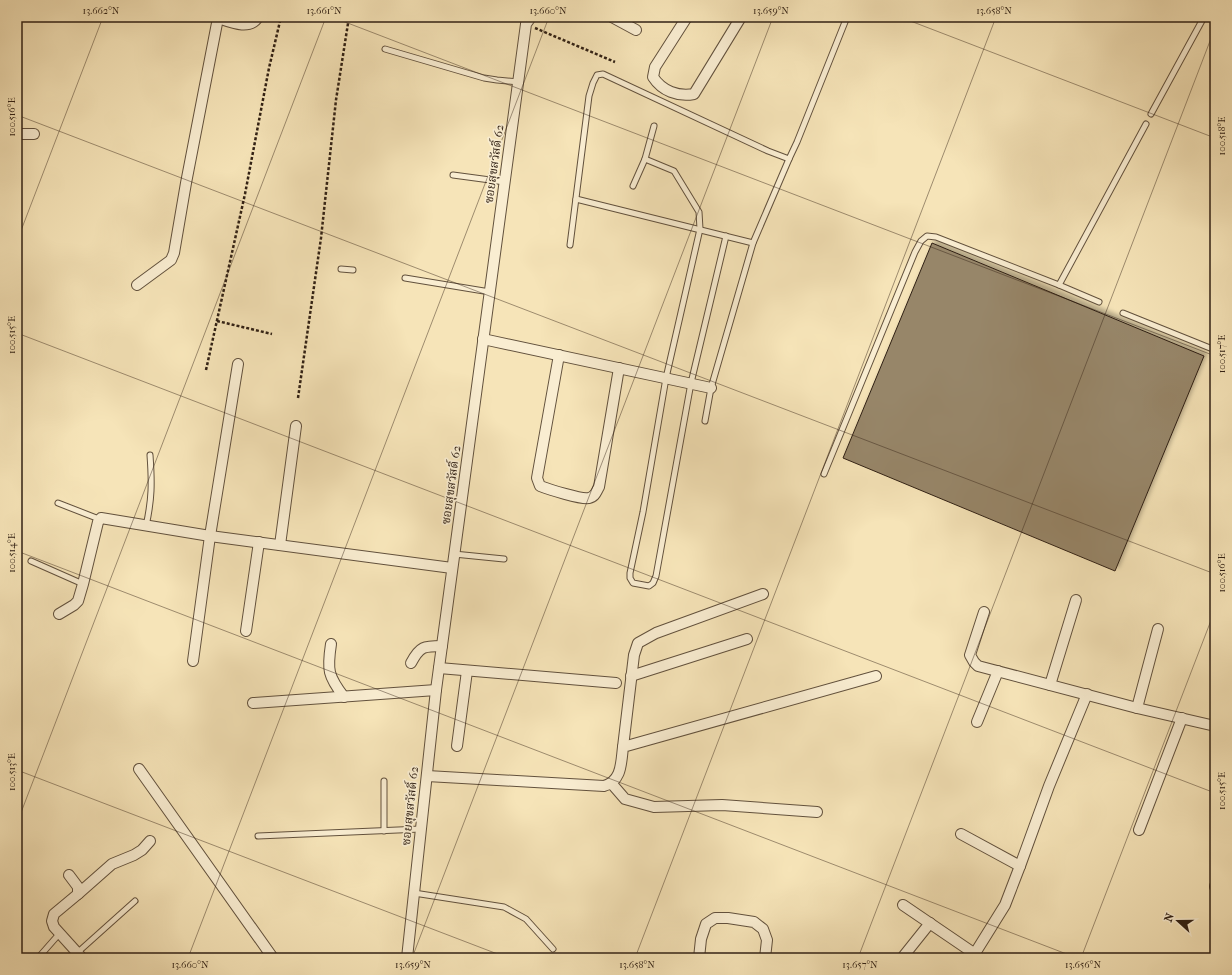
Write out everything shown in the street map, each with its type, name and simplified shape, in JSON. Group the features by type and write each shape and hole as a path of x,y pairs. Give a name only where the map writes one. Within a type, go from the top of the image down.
{"street":[{"path":"136,285 171,260 174,252 216,18 236,25 254,23 258,17"},
{"path":"612,17 636,30"},
{"path":"687,17 655,68 653,77 658,85 664,89 686,96 694,94 741,17"},
{"name":"ซอยสุขสวัสดิ์ 62","path":"407,958 436,690 528,20"},
{"path":"17,134 34,134"},
{"path":"483,339 711,388"},
{"path":"559,355 537,478 540,486 587,499 594,496 598,487 619,368"},
{"path":"193,661 210,536 238,364"},
{"path":"280,545 296,426"},
{"path":"58,614 74,605 78,600 99,519 104,518 210,536 452,568"},
{"path":"246,631 259,542"},
{"path":"427,776 604,786 612,784 617,778 623,747 634,655 638,643 656,633 764,594"},
{"path":"1050,685 1076,600"},
{"path":"984,612 970,655 978,666 1137,708 1215,726"},
{"path":"1137,708 1158,629"},
{"path":"631,676 747,639"},
{"path":"331,644 329,673 344,697"},
{"path":"411,663 416,653 426,646 442,646"},
{"path":"439,668 616,683"},
{"path":"457,746 467,671"},
{"path":"977,722 998,671"},
{"path":"623,747 876,676"},
{"path":"253,703 436,690"},
{"path":"903,905 974,956 1005,905 1051,780 1087,694"},
{"path":"1139,830 1182,718"},
{"path":"139,770 273,958"},
{"path":"612,784 625,799 654,808 722,805 818,812"},
{"path":"961,834 1020,866"},
{"path":"79,956 52,921 54,914 112,864 134,855 142,850 150,841"},
{"path":"69,875 78,887 78,894"},
{"path":"699,958 701,939 706,924 715,918 728,918 754,922 763,929 767,940 765,958"},
{"path":"902,958 930,923"}],"lane":[{"path":"705,421 711,388 753,243 797,142 847,17"},
{"path":"1151,114 1204,17"},
{"path":"385,49 484,78 519,82"},
{"path":"570,245 589,96 593,82 597,75 603,74 768,151 789,159"},
{"path":"1059,284 1146,124"},
{"path":"633,186 645,159 654,126"},
{"path":"645,159 674,171 699,212 700,230 666,378 630,573 632,583 639,585 649,586 653,584 656,576 691,383 726,236"},
{"path":"453,175 505,182"},
{"path":"576,199 753,243"},
{"path":"824,474 915,252 921,241 927,236 936,237 1059,284 1099,302"},
{"path":"341,269 353,270"},
{"path":"405,278 490,292"},
{"path":"1123,312 1215,350"},
{"path":"146,526 151,503 152,483 150,455"},
{"path":"58,503 99,519"},
{"path":"454,554 504,559"},
{"path":"31,562 83,584"},
{"path":"384,781 384,831"},
{"path":"258,836 421,829"},
{"path":"414,893 504,907 526,919 553,949"},
{"path":"79,956 135,901"},
{"path":"38,958 60,933"}],"path":[{"path":"206,370 245,194 269,68 281,17"},
{"path":"298,398 321,238 336,100 348,17"},
{"path":"528,20 615,62"},
{"path":"217,322 272,334"}],"building":[{"path":"932,243 1204,356 1115,571 843,458"}]}
